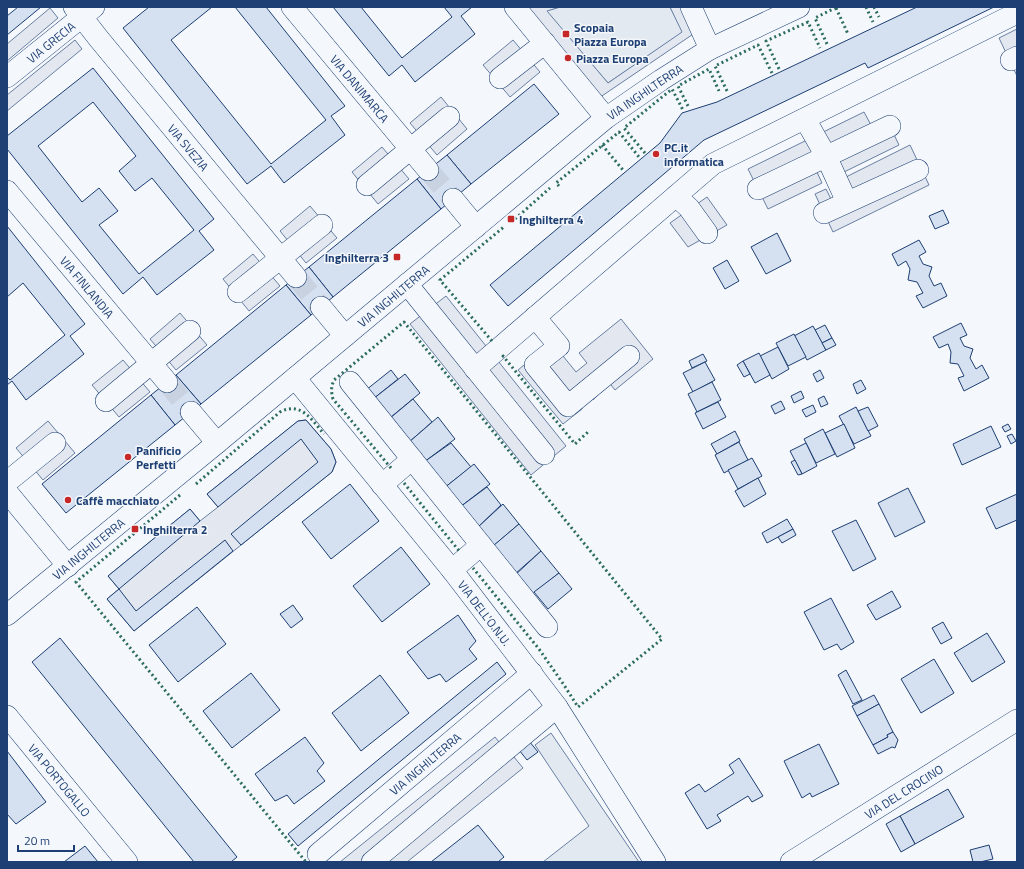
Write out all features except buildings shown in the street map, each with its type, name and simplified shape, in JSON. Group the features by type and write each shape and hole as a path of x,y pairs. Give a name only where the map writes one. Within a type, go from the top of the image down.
{"street":[{"name":"VIA DANIMARCA","path":"292,7 428,170"},
{"path":"515,7 606,118"},
{"path":"691,7 710,49"},
{"name":"VIA INGHILTERRA","path":"7,615 217,443 606,118 661,80 710,49 799,7"},
{"name":"VIA GRECIA","path":"7,77 83,11"},
{"name":"VIA SVEZIA","path":"83,11 296,277"},
{"path":"475,369 713,164 1017,14"},
{"path":"500,78 545,43"},
{"path":"367,185 449,117"},
{"path":"805,119 826,156 848,202"},
{"path":"758,189 890,126"},
{"path":"824,213 918,170"},
{"name":"VIA FINLANDIA","path":"7,191 167,382"},
{"path":"676,196 689,208 707,233"},
{"path":"453,199 476,226"},
{"path":"238,292 322,225"},
{"path":"407,284 544,454"},
{"path":"321,307 345,336"},
{"path":"535,317 559,346 535,365 568,406 628,356"},
{"path":"106,401 190,331"},
{"name":"VIA DELL'O.N.U.","path":"295,378 452,570 532,673 557,707 655,862"},
{"path":"350,382 547,627"},
{"path":"191,412 217,443"},
{"path":"7,482 55,443"},
{"path":"382,485 412,459"},
{"path":"7,492 68,566"},
{"path":"452,570 481,545"},
{"name":"VIA INGHILTERRA","path":"318,854 532,673"},
{"path":"372,862 557,707"},
{"name":"VIA PORTOGALLO","path":"7,716 127,862"},
{"name":"VIA DEL CROCINO","path":"791,862 1017,720"}],"shaded area":[{"name":"Piazza Europa","path":"507,7 560,7 547,11 608,83 682,32 670,7 701,7 708,24 593,102"},
{"path":"560,7 670,7 683,32 608,83 546,11"},
{"path":"50,8 58,18 7,61 7,44"},
{"path":"1017,29 1017,76 999,38"},
{"path":"75,40 82,49 7,111 7,95"},
{"path":"513,40 540,72 510,97 483,65"},
{"path":"441,97 467,129 437,155 410,123"},
{"path":"864,112 871,125 886,118 899,145 844,172 846,177 910,145 929,185 833,232 815,194 826,189 831,199 834,197 820,168 816,170 822,183 768,209 748,169"},
{"path":"382,147 409,179 378,204 352,172"},
{"path":"707,197 727,225 688,247 670,223"},
{"path":"310,206 337,238 306,263 280,231"},
{"path":"253,254 280,286 249,311 223,279"},
{"path":"446,296 566,446 531,475 410,324"},
{"path":"180,313 207,345 176,370 150,339"},
{"path":"621,319 653,359 615,390 607,380 602,390 593,400 591,398 583,402 582,409 563,424 518,370 541,351 552,365 563,356 576,372 587,363 579,353"},
{"path":"123,360 150,392 119,417 92,385"},
{"path":"306,420 331,449 336,462 332,472 134,631 107,599 119,589 108,576 190,509 200,521 218,507 207,494 298,421"},
{"path":"48,421 75,453 43,480 16,448"},
{"path":"551,733 639,862 543,862 589,826 535,745"},
{"path":"495,737 503,747 505,746 523,768 407,862 340,862"}],"tunnel":[{"path":"428,170 453,199"},
{"path":"296,277 321,307"},
{"path":"167,382 191,412"}],"hedge":[{"path":"827,44 815,18 837,7"},
{"path":"866,7 873,22"},
{"path":"874,7 879,17"},
{"path":"836,8 848,34"},
{"path":"779,69 766,41 808,22 820,48"},
{"path":"727,91 715,66 758,45 772,73"},
{"path":"688,106 678,86 709,69 719,91"},
{"path":"645,153 624,128 672,89 683,110"},
{"path":"559,186 556,183 619,132 639,157"},
{"path":"602,145 623,170"},
{"path":"515,219 550,188"},
{"path":"492,341 440,280 505,226"},
{"path":"391,468 333,399 332,385 334,380 404,322 662,639 578,707 539,649 473,568"},
{"path":"504,356 575,444 588,432"},
{"path":"196,484 280,412 287,409 300,410 310,418 324,434"},
{"path":"404,483 460,552"},
{"path":"180,495 76,582 306,862"}],"place":[{"name":"Scopaia Piazza Europa","path":"566,34"},
{"name":"Piazza Europa","path":"568,58"},
{"name":"PC.it informatica","path":"656,154"},
{"name":"Inghilterra 4","path":"511,219"},
{"name":"Inghilterra 3","path":"397,257"},
{"name":"Panificio Perfetti","path":"128,457"},
{"name":"Caffè macchiato","path":"68,500"},
{"name":"Inghilterra 2","path":"135,529"}]}
